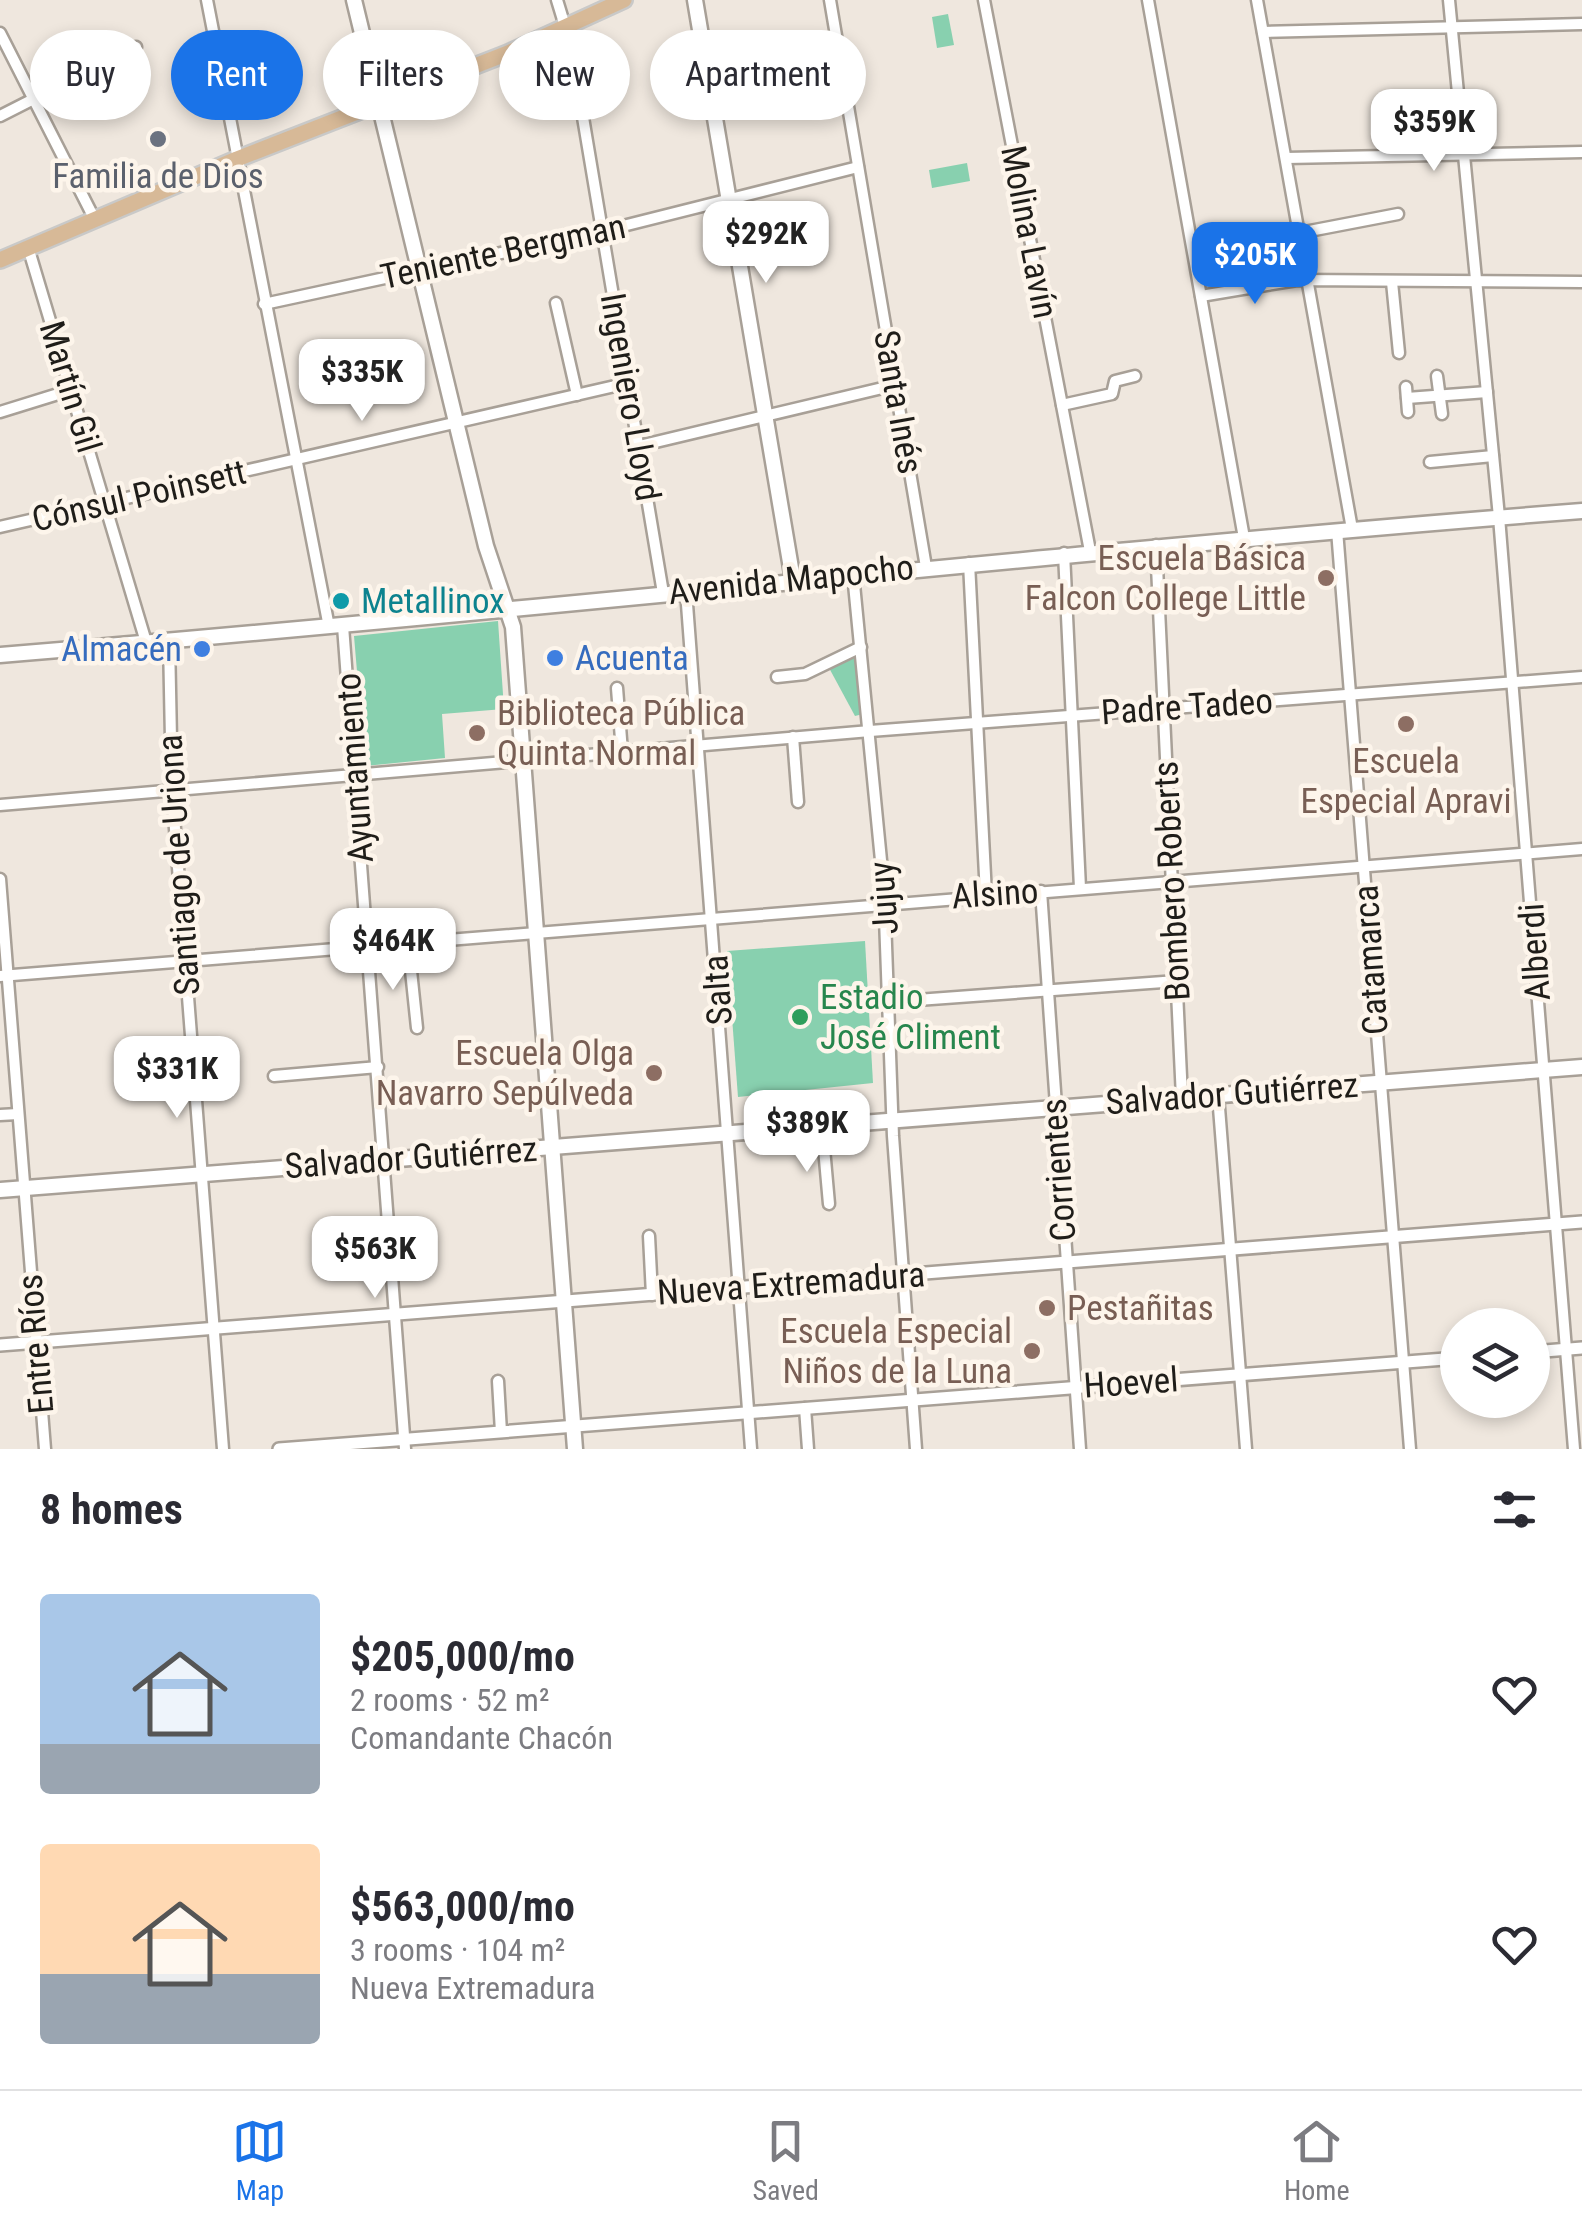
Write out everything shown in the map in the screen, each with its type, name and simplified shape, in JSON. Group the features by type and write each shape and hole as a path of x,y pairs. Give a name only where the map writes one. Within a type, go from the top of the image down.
{"main road":[{"path":"354,0 361,30"},
{"path":"479,64 624,0"},
{"path":"695,0 794,580"},
{"path":"0,260 338,120"},
{"path":"383,120 456,423 514,634 574,1449"},
{"name":"Avenida Mapocho","path":"0,654 336,626 1090,550 1582,511"},
{"name":"Salvador Gutiérrez","path":"0,1190 1582,1067"}],"street":[{"name":"Ayuntamiento","path":"207,0 296,460 336,626 355,774 405,1444"},
{"name":"Ingeniero Lloyd","path":"557,0 565,25 602,231 663,593"},
{"name":"Santa Inés","path":"830,0 926,567"},
{"name":"Molina Lavín","path":"984,0 1090,550"},
{"path":"1164,0 1148,2 1244,538"},
{"name":"Catamarca","path":"1257,0 1308,281 1344,530 1350,694 1410,1449"},
{"name":"Alberdi","path":"1449,0 1500,517 1574,1449"},
{"path":"1263,32 1582,24"},
{"path":"0,33 30,90"},
{"path":"0,116 30,101"},
{"path":"45,120 94,218"},
{"path":"1286,158 1582,152"},
{"name":"Teniente Bergman","path":"264,304 602,231 858,167"},
{"path":"1299,233 1398,214"},
{"name":"Martín Gil","path":"28,248 146,642"},
{"path":"1201,296 1308,281 1582,282"},
{"path":"1392,282 1399,353"},
{"path":"556,303 577,395"},
{"path":"1062,404 1110,395 1115,391 1115,381 1135,376"},
{"path":"1437,376 1442,414"},
{"name":"Cónsul Poinsett","path":"0,527 628,383"},
{"path":"639,446 895,385"},
{"path":"0,412 70,390"},
{"path":"1408,412 1406,392 1439,396 1487,392"},
{"path":"1430,462 1494,456"},
{"name":"Bombero Roberts","path":"1156,545 1182,1098"},
{"path":"1064,553 1080,888"},
{"path":"969,563 986,895"},
{"name":"Jujuy","path":"853,574 885,902 893,1120 916,1449"},
{"name":"Salta","path":"686,590 751,1449"},
{"name":"Santiago de Uriona","path":"168,640 172,790 223,1449"},
{"path":"777,677 805,674 861,647"},
{"name":"Padre Tadeo","path":"0,805 793,737 1582,677"},
{"path":"618,688 622,752"},
{"path":"793,737 798,802"},
{"name":"Alsino","path":"4,976 885,902 1582,849"},
{"name":"Entre Ríos","path":"0,879 4,976 45,1449"},
{"name":"Corrientes","path":"1041,891 1080,1449"},
{"path":"408,942 416,1028"},
{"path":"890,1002 1176,981"},
{"path":"274,1076 378,1067"},
{"path":"1218,1095 1246,1449"},
{"path":"0,1115 18,1114"},
{"path":"822,1126 829,1204"},
{"name":"Nueva Extremadura","path":"0,1346 1582,1222"},
{"path":"649,1236 652,1295"},
{"path":"1550,1351 1582,1348"},
{"name":"Hoevel","path":"279,1449 405,1444 573,1426 1440,1359"},
{"path":"498,1381 501,1432"},
{"path":"806,1408 808,1449"}],"green space":[{"path":"948,14 954,45 937,48 932,17"},
{"path":"967,163 970,181 932,188 929,170"},
{"path":"498,621 504,709 442,714 445,758 365,766 354,636"},
{"path":"854,654 863,714 855,716 828,666"},
{"name":"Estadio José Climent","path":"865,941 873,1083 738,1097 727,951"}],"place":[{"name":"Familia de Dios","path":"158,139"},
{"name":"Escuela Básica Falcon College Little","path":"1326,578"},
{"name":"Metallinox","path":"341,601"},
{"name":"Almacén","path":"202,649"},
{"name":"Acuenta","path":"555,658"},
{"name":"Escuela Especial Apravi","path":"1406,724"},
{"name":"Biblioteca Pública Quinta Normal","path":"477,733"},
{"name":"Estadio José Climent","path":"800,1017"},
{"name":"Escuela Olga Navarro Sepúlveda","path":"654,1073"},
{"name":"Pestañitas","path":"1047,1308"},
{"name":"Escuela Especial Niños de la Luna","path":"1032,1351"}]}
